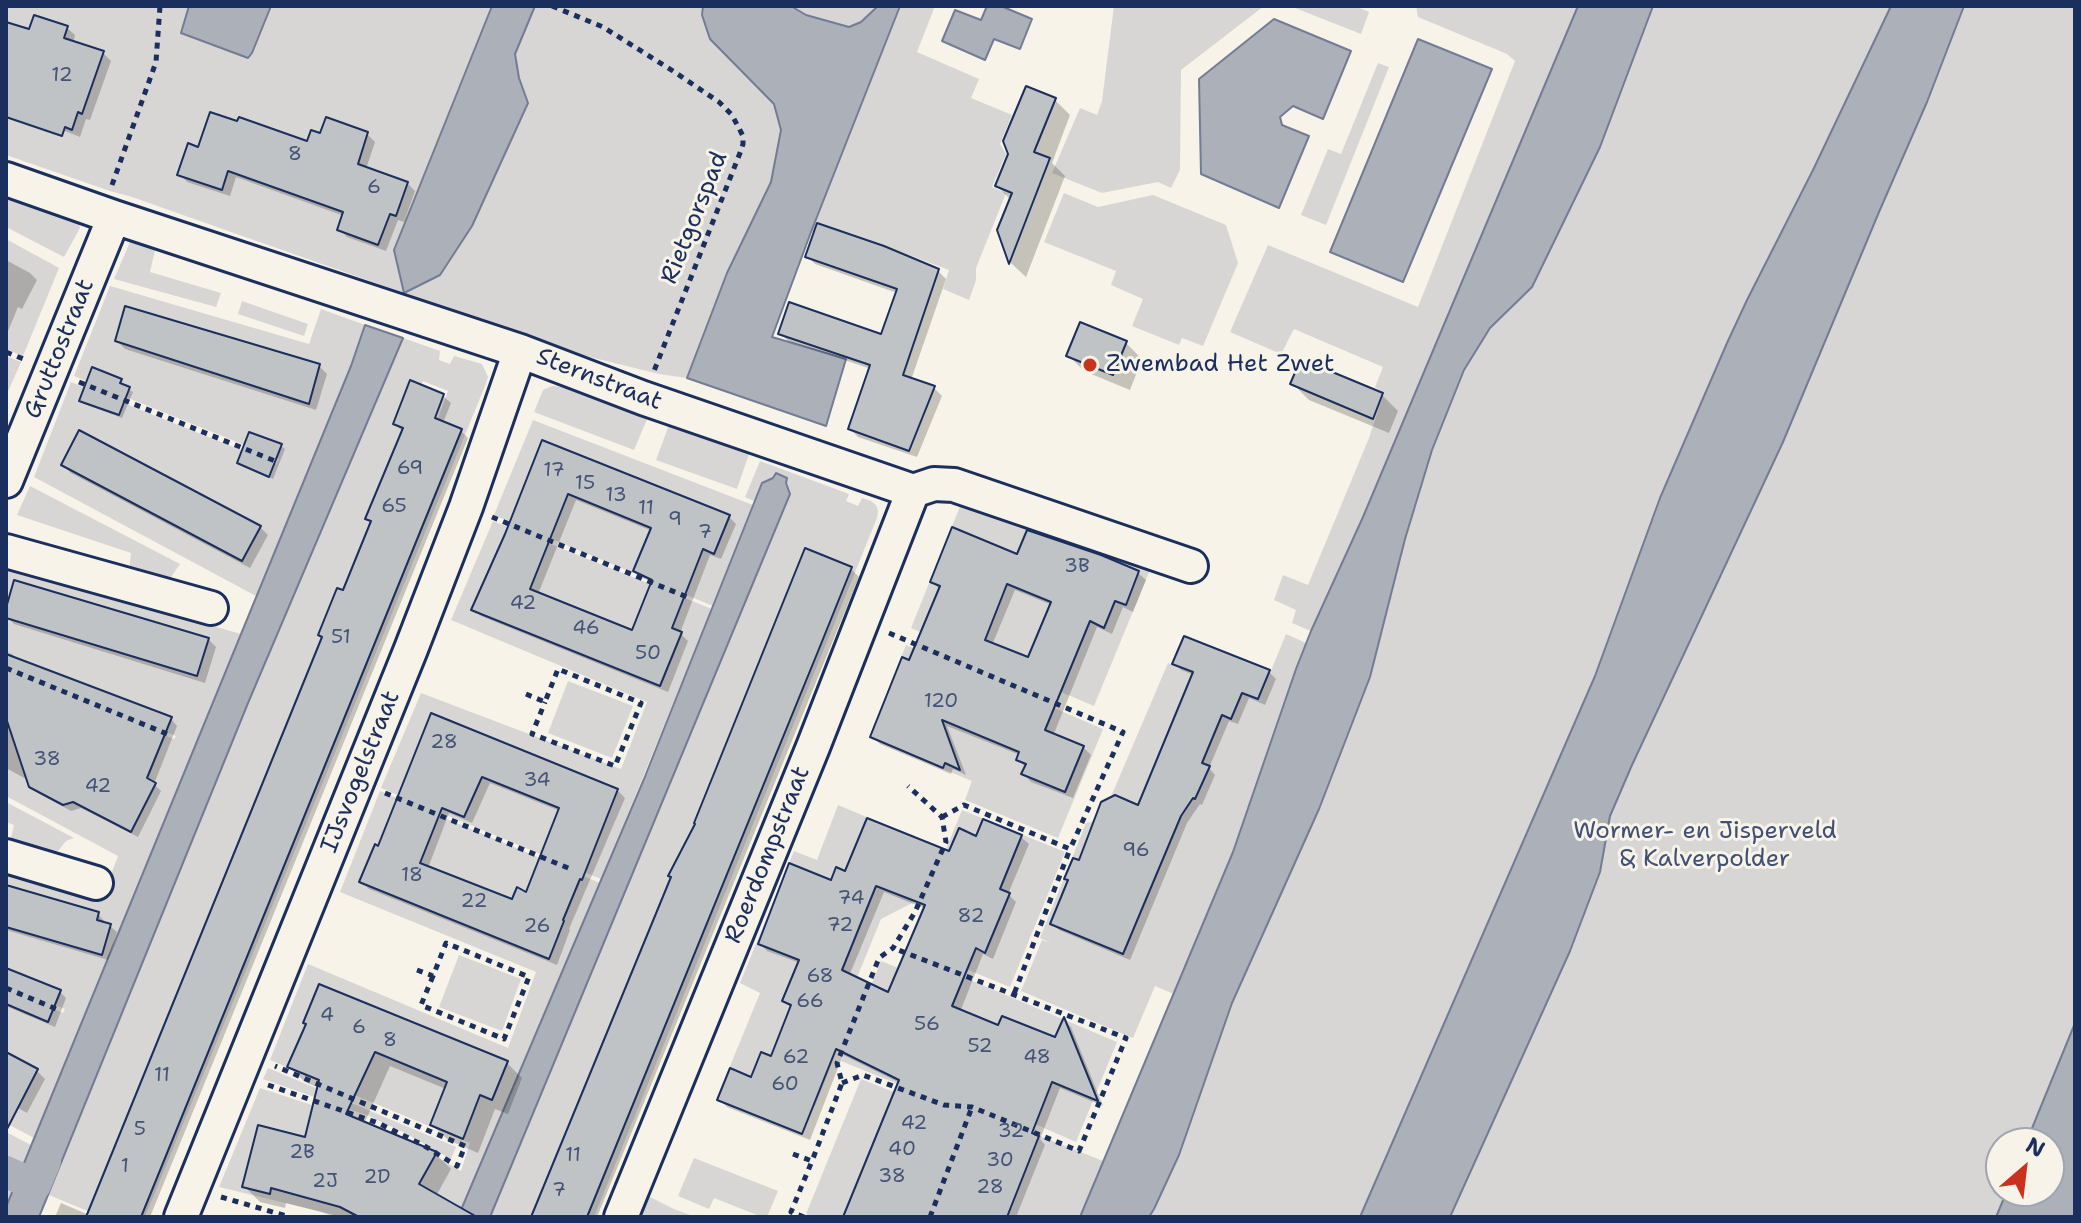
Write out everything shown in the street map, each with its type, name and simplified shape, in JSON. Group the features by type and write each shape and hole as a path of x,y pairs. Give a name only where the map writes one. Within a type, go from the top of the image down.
{"street":[{"name":"Sternstraat","path":"6,179 520,351 643,398 913,491 934,484 954,485 1191,566"},
{"name":"Gruttostraat","path":"6,481 51,371 108,215"},
{"name":"IJsvogelstraat","path":"187,1203 411,649 466,507 520,351"},
{"name":"Roerdompstraat","path":"621,1217 913,491"},
{"path":"6,551 211,608"},
{"path":"6,856 96,883"}],"path":[{"path":"108,215 156,62 160,6"},
{"name":"Rietgorspad","path":"552,6 603,27 719,102 732,115 743,136 740,153 643,398"},
{"path":"6,352 275,461"},
{"path":"466,507 687,597"},
{"path":"862,622 1123,732 1070,849 1014,994"},
{"path":"6,668 172,736"},
{"path":"558,669 641,703 615,766 532,734 545,702 558,669"},
{"path":"526,694 545,702"},
{"path":"356,781 573,870"},
{"path":"804,1217 791,1212 842,1083 837,1063 879,958 893,948 915,912 946,842 942,817 908,786"},
{"path":"942,817 964,805 1070,849"},
{"path":"446,943 529,977 504,1039 421,1005 433,976 446,943"},
{"path":"842,1083 863,1075 944,1105 972,1107 1079,1151 1126,1038 893,948"},
{"path":"417,970 433,976"},
{"path":"6,988 61,1011"},
{"path":"244,1065 465,1146 457,1166 378,1123 244,1065"},
{"path":"930,1217 972,1107"},
{"path":"793,1154 812,1161"},
{"path":"187,1203 290,1217"}],"green space":[{"path":"6,6 189,6 181,33 247,58 252,53 271,6 492,6 394,250 405,293 440,275 472,226 528,103 515,54 535,6 703,6 702,15 774,104 781,130 771,182 727,273 687,378 659,374 521,340 404,293 6,155"},
{"path":"791,6 878,6 861,22 849,27 806,15"},
{"path":"900,6 935,6 917,52 979,79 971,98 1012,115 1000,144 1006,154 992,187 1006,193 976,268 976,280 969,300 943,289 949,270 850,233 844,245 811,232"},
{"path":"1114,6 1264,6 1181,70 1180,170 1171,188 1158,182 1102,193 1052,173 1080,108 1097,115 1102,101"},
{"path":"1290,6 1355,6 1369,12 1361,34"},
{"path":"1416,6 1578,6 1363,517 1311,631 1292,623 1296,610 1274,600 1283,575 1308,585 1369,438 1384,393 1375,387 1383,367 1294,329 1281,354 1230,332 1268,245 1418,307 1515,61 1507,54 1418,17"},
{"name":"Wormer- en Jisperveld & Kalverpolder","path":"1653,6 2075,6 2075,1217 1149,1217 1179,1155 1232,1003 1405,539 1432,450 1465,370 1490,328 1532,287 1600,148"},
{"path":"1378,63 1389,67 1326,225 1301,215 1328,149 1341,154"},
{"path":"1064,193 1098,207 1153,195 1226,225 1238,263 1203,346 1182,338 1179,345 1132,326 1143,299 1111,285 1116,271 1044,242"},
{"path":"6,194 78,221 80,228 64,257 6,227"},
{"path":"6,239 59,268 23,356 6,349"},
{"path":"134,239 156,246 150,272 221,293 216,307 114,279"},
{"path":"110,286 309,344 321,309 365,325 256,596 34,477 71,382 276,464 279,459 74,376"},
{"path":"242,301 308,324 304,336 238,314"},
{"path":"403,338 440,351 439,360 450,364 454,356 482,364 488,377 485,386 145,1217 102,1217 49,1195 248,703","holes":["423,381 448,391 438,418 412,407"]},
{"path":"6,356 21,362 6,396"},
{"path":"552,386 567,387 648,417 634,450 534,412 543,390"},
{"path":"533,420 753,505 713,606 494,515"},
{"path":"670,422 750,451 737,489 656,460"},
{"path":"760,461 849,494 846,501 858,506 862,498 871,501 876,505 877,518 594,1217 490,1217 790,494 786,483 773,478 762,483 754,501 745,497"},
{"path":"30,486 180,564 169,580 129,573 131,553 17,515"},
{"path":"961,504 1150,570 1094,706 911,628"},
{"path":"493,521 712,609 601,879 381,788 421,693 621,769 647,702 451,620"},
{"path":"6,567 241,634 34,1138 6,1123 6,990 63,1013 65,1009 6,985 6,868 103,896 118,856 6,796 6,671 174,739 176,736 6,665"},
{"path":"1286,634 1306,643 1233,852 1174,994 1155,986 1133,1038 1021,991 1042,940 1051,943 1040,938 1086,823 1101,820 1168,663 1259,700"},
{"path":"906,645 1103,729 1058,838 965,800 972,781 869,738"},
{"path":"568,681 633,706 612,758 548,733"},
{"path":"380,791 600,883 458,1217 334,1217 219,1187 260,1088 376,1126 461,1171 470,1143 270,1060 308,964 508,1048 536,972 340,892"},
{"path":"6,802 74,838 49,854 10,842 14,825 6,822"},
{"path":"838,805 938,847 914,902 881,919 838,1024 846,1028 815,1106 728,1071 760,993 740,983 794,851 817,860"},
{"path":"962,810 1065,852 1010,987 907,945"},
{"path":"459,955 521,979 502,1031 439,1007"},
{"path":"881,961 950,989 956,974 1117,1042 1076,1142 959,1091 937,1100 841,1061"},
{"path":"268,1068 456,1147 451,1159 369,1116 263,1079"},
{"path":"861,1079 959,1118 917,1217 814,1217 806,1214"},
{"path":"975,1110 1103,1161 1080,1217 943,1217"},
{"path":"6,1132 31,1145 6,1207"},
{"path":"694,1158 778,1191 767,1217 714,1198 709,1209 678,1196"},
{"path":"646,1195 674,1209 695,1217 637,1217"}],"shaded area":[{"path":"189,6 271,6 248,58 181,33"},
{"path":"492,6 535,6 515,54 528,103 472,226 440,275 404,293 394,250"},
{"path":"703,6 791,6 806,15 849,27 861,22 878,6 900,6 772,337 846,359 826,426 687,378 727,273 771,182 781,130 774,104 710,39 702,15"},
{"path":"987,6 1001,6 1032,19 1020,49 994,39 985,60 942,41 955,10 981,20"},
{"path":"1578,6 1653,6 1600,147 1532,287 1490,328 1464,370 1432,450 1405,539 1370,677 1319,809 1232,1003 1179,1155 1154,1209 1149,1217 1080,1217 1233,852 1311,631 1363,517"},
{"path":"1891,6 1964,6 1927,102 1783,442 1610,816 1600,872 1570,951 1450,1217 1360,1217 1595,676 1660,498 1727,343"},
{"path":"1274,19 1351,51 1323,119 1293,106 1280,117 1282,125 1309,136 1279,208 1201,174 1199,79"},
{"path":"1418,39 1492,69 1403,282 1330,252"},
{"path":"365,325 403,338 248,703 39,1217 6,1217 6,1207 351,366"},
{"path":"776,473 787,478 790,494 490,1217 458,1217 644,779 762,483"},
{"path":"2075,1023 2075,1217 1996,1217 2000,1207 2065,1207 2065,1127 2033,1127"}],"building":[{"path":"34,15 68,26 64,38 104,51 82,114 78,112 72,130 65,127 62,136 6,117 6,22 29,29"},
{"path":"1026,86 1056,98 1034,152 1050,158 1009,264 997,230 1012,193 995,186 1008,154 1003,141"},
{"path":"210,112 237,121 239,117 307,141 311,130 320,133 326,117 368,132 358,164 408,182 396,216 390,214 378,245 337,230 343,212 228,171 222,190 177,175 188,143 198,147"},
{"path":"817,223 939,269 903,375 935,386 909,451 848,429 870,365 778,334 789,302 881,334 897,289 805,257"},
{"path":"125,306 320,364 309,404 115,341"},
{"path":"1080,322 1127,341 1113,375 1066,356"},
{"path":"1301,359 1383,393 1373,419 1290,384"},
{"path":"92,367 122,379 120,383 130,387 119,415 79,401"},
{"path":"410,380 444,394 435,418 462,429 141,1217 86,1217 322,637 318,635 337,588 343,590 371,521 365,519 403,428 393,424"},
{"path":"79,430 261,526 242,561 61,465"},
{"path":"249,432 282,444 269,477 237,463"},
{"path":"542,440 730,515 714,554 703,549 672,628 682,632 660,686 471,610","holes":["568,494 651,528 633,571 652,580 632,630 530,589"]},
{"path":"952,527 1017,554 1027,530 1139,571 1126,605 1115,601 1104,628 1090,621 1045,730 1084,746 1065,792 1021,774 1026,764 1016,760 1019,752 942,720 960,770 945,763 943,768 870,737 902,657 909,660 940,586 930,582","holes":["1007,584 1051,602 1028,657 985,640"]},
{"path":"805,548 852,567 587,1217 531,1217 671,877 668,876 695,824"},
{"path":"14,580 209,638 197,676 6,618"},
{"path":"1184,636 1270,670 1258,699 1242,693 1231,719 1222,715 1202,763 1210,766 1195,799 1181,816 1123,954 1050,924 1068,880 1064,879 1073,858 1079,860 1101,802 1115,795 1138,805 1193,672 1172,664"},
{"path":"6,654 172,717 147,778 156,783 131,832 73,802 63,805 29,787 6,718"},
{"path":"431,713 618,789 549,959 359,882 375,844 378,846","holes":["482,777 559,808 526,892 517,887 512,899 420,863 442,808 464,817"]},
{"path":"867,818 949,851 959,828 976,836 983,819 1022,835 1000,889 1010,893 985,953 976,948 952,1006 998,1025 1002,1016 1055,1037 1064,1017 1098,1101 1052,1082 1032,1133 1039,1136 1007,1217 843,1217 899,1080 836,1049 802,1134 717,1100 730,1068 751,1077 761,1052 771,1056 791,1005 782,1001 799,960 758,944 789,863 831,880 836,867 845,871","holes":["876,886 925,905 888,992 842,970"]},
{"path":"6,885 99,912 97,920 111,924 102,955 6,927"},
{"path":"6,968 61,990 48,1022 6,1004"},
{"path":"319,984 508,1061 492,1100 480,1095 463,1139 430,1125 447,1082 375,1052 346,1114 437,1152 419,1184 477,1217 359,1217 340,1207 271,1188 270,1194 242,1187 258,1125 305,1137 319,1080 287,1067"},
{"path":"6,1052 38,1069 6,1131"}],"waterway":[{"path":"6,1172 35,1185 45,1161"}],"place":[{"name":"Zwembad Het Zwet","path":"1090,365"}]}
